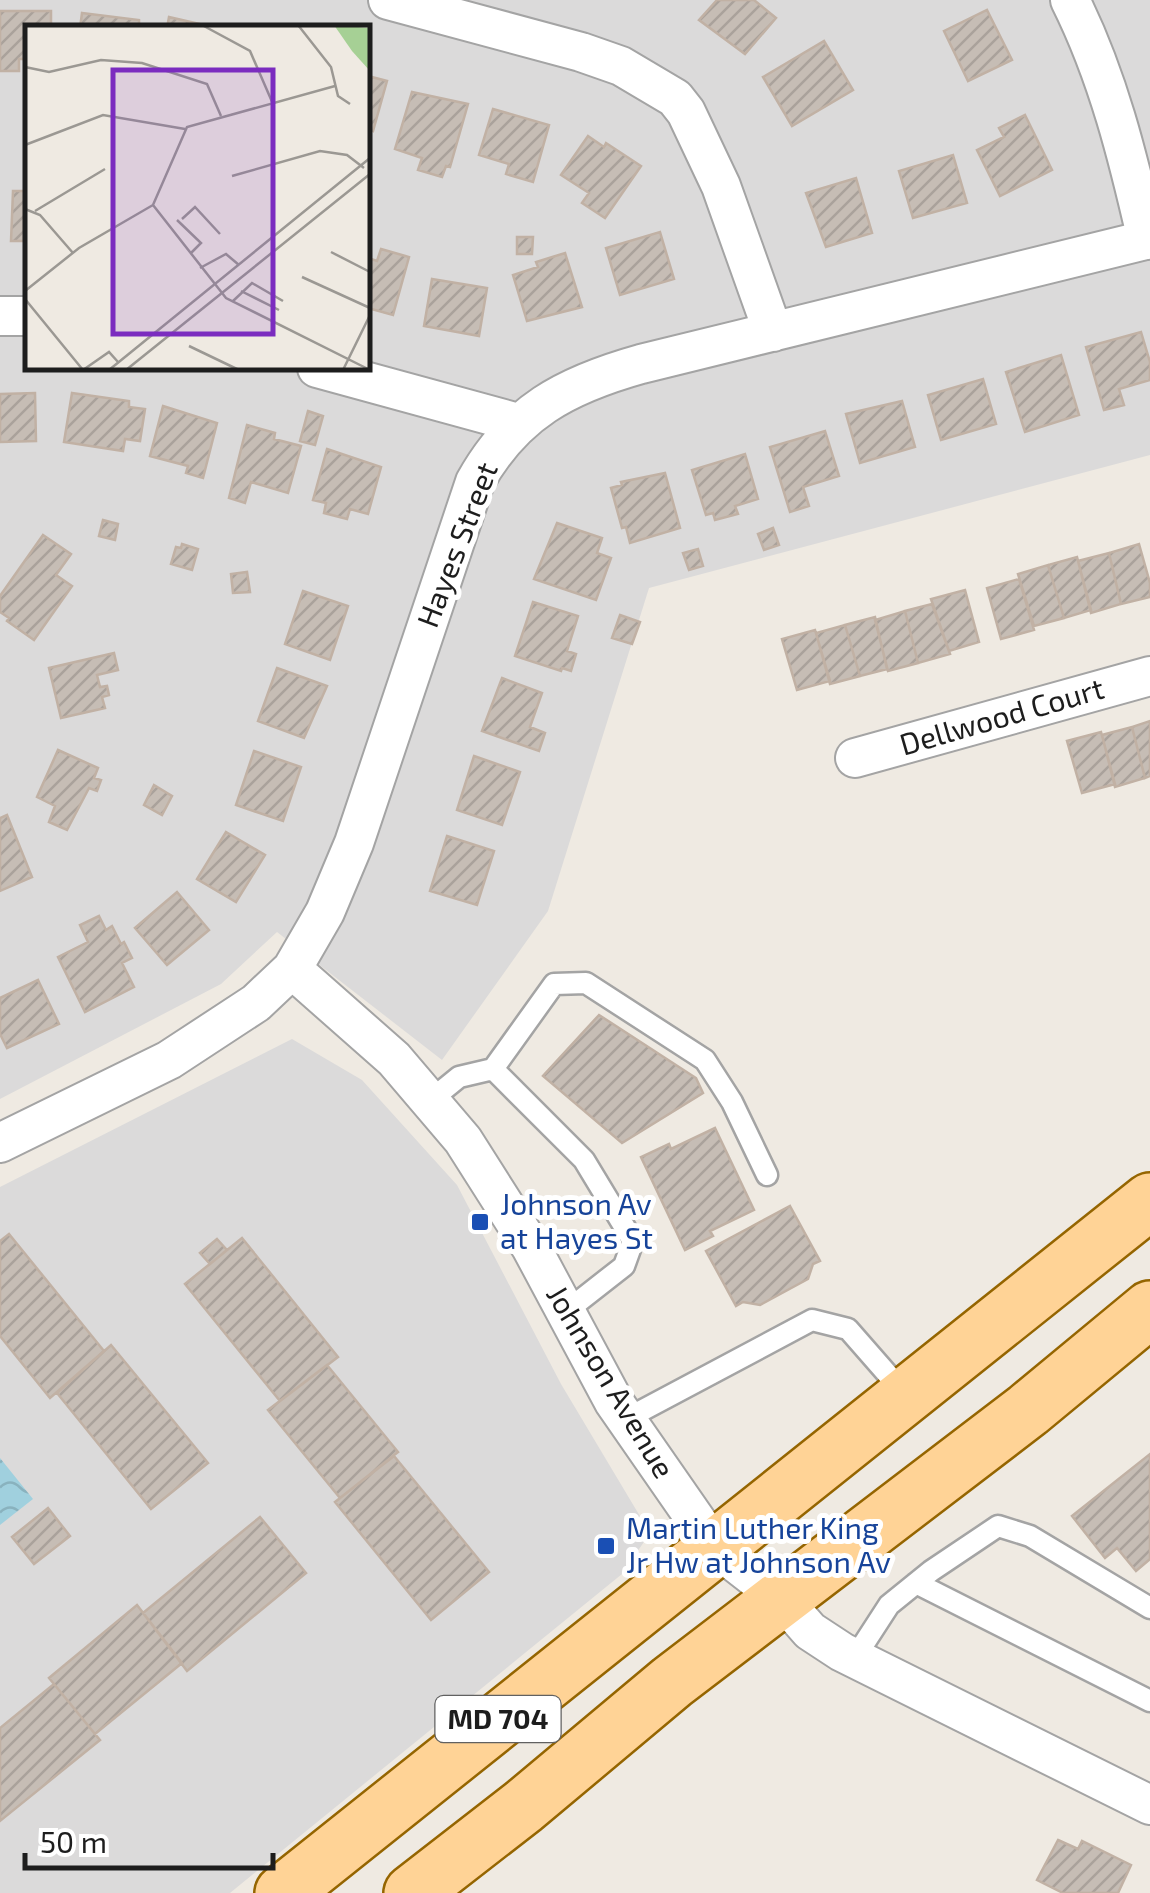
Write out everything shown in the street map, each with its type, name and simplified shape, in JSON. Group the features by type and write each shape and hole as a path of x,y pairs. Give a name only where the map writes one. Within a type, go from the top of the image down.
{"main road":[{"name":"MD 704","path":"283,1893 1150,1201"},
{"name":"MD 704","path":"412,1893 524,1806 672,1682 1028,1410 1150,1309"}],"street":[{"path":"388,0 581,52 621,66 675,98 686,112 721,186 773,332"},
{"path":"1070,0 1106,85 1148,240"},
{"name":"Hayes Street","path":"0,1144 169,1060 256,1003 292,969 325,912 354,843 476,482 489,457 518,423 536,409 606,374 1148,240"},
{"path":"324,370 518,423"},
{"name":"Dellwood Court","path":"855,758 1150,676"},
{"name":"Johnson Avenue","path":"292,969 394,1059 432,1099 496,1189 626,1419 714,1546 782,1599 810,1631 854,1659 1150,1805"}],"lane":[{"path":"432,1099 459,1077 493,1069 554,984 586,983 705,1060 732,1102 766,1175"},
{"path":"493,1069 584,1160 633,1242 624,1266 564,1313"},
{"path":"626,1419 812,1320 848,1329 906,1394"},
{"path":"854,1659 889,1605 998,1526 1030,1536 1150,1608"},
{"path":"916,1583 1150,1700"}],"shaded area":[{"path":"0,0 1150,0 1150,455 649,588 548,911 442,1060 277,932 221,984 0,1099"},
{"path":"292,1039 362,1080 457,1185 561,1384 650,1533 622,1574 230,1893 0,1893 0,1187"}],"water":[{"path":"0,1458 33,1499 0,1525"}],"building":[{"path":"717,0 754,0 776,18 745,54 699,20"},
{"path":"987,10 1012,60 968,81 944,31"},
{"path":"0,11 51,11 51,25 25,25 25,59 19,59 19,71 0,71"},
{"path":"82,13 139,20 139,25 80,25"},
{"path":"169,17 204,25 168,25"},
{"path":"824,41 853,90 792,126 763,77"},
{"path":"370,77 387,81 373,131 370,130"},
{"path":"412,92 468,104 450,167 446,166 442,177 418,170 422,158 395,149"},
{"path":"493,109 549,125 533,182 506,174 509,164 479,155"},
{"path":"1025,115 1052,170 1000,196 977,150 1004,137 999,128"},
{"path":"588,136 641,166 605,218 582,203 589,193 561,175"},
{"path":"953,155 967,203 913,218 899,171"},
{"path":"856,178 872,233 826,247 806,193"},
{"path":"13,191 25,191 25,241 11,241"},
{"path":"660,232 674,279 620,295 606,248"},
{"path":"517,237 533,237 532,254 517,254"},
{"path":"381,249 409,257 393,315 370,309 370,259 377,261"},
{"path":"565,253 582,307 527,321 513,275 538,267 536,262"},
{"path":"432,279 487,288 479,336 424,326"},
{"path":"1141,332 1150,362 1150,380 1119,389 1124,405 1104,410 1086,347"},
{"path":"1061,355 1079,415 1025,432 1006,372"},
{"path":"983,379 996,424 941,440 928,395"},
{"path":"35,393 36,441 0,442 0,394"},
{"path":"72,393 129,401 129,407 145,409 140,441 125,439 123,451 64,442"},
{"path":"902,401 915,447 860,463 846,414"},
{"path":"163,406 217,423 203,478 186,473 188,466 150,456"},
{"path":"308,411 323,416 315,445 300,441"},
{"path":"247,425 275,433 274,439 301,446 288,493 251,482 245,503 229,498"},
{"path":"825,431 839,476 803,487 809,506 790,512 770,447"},
{"path":"327,449 381,467 368,514 350,509 347,519 324,513 326,503 313,500"},
{"path":"745,454 758,499 735,506 738,514 715,520 713,513 706,515 692,470"},
{"path":"665,473 680,528 630,543 611,488 622,485 621,482"},
{"path":"103,520 118,524 115,540 99,536"},
{"path":"557,523 602,538 597,553 611,558 596,600 534,579"},
{"path":"773,528 779,545 764,550 758,534"},
{"path":"43,535 71,554 56,575 72,586 34,640 0,612 0,596"},
{"path":"182,544 198,549 192,570 171,564 176,547 181,548"},
{"path":"1139,544 1150,597 1121,604 1109,553"},
{"path":"698,549 703,566 689,570 683,553"},
{"path":"1109,553 1121,604 1091,613 1078,561"},
{"path":"1077,557 1091,610 1064,618 1048,565"},
{"path":"1048,565 1064,618 1034,626 1018,574"},
{"path":"247,572 250,592 233,593 231,574"},
{"path":"1019,579 1034,630 1001,639 987,588"},
{"path":"965,590 979,642 949,651 931,599"},
{"path":"303,591 348,606 330,660 285,644"},
{"path":"533,602 578,616 567,651 576,654 571,671 515,656"},
{"path":"932,604 950,654 918,663 905,611"},
{"path":"905,611 918,663 888,671 875,620"},
{"path":"620,615 640,622 632,644 612,638"},
{"path":"875,617 887,669 860,676 845,625"},
{"path":"845,625 860,676 830,684 816,633"},
{"path":"815,630 830,681 797,690 782,639"},
{"path":"114,653 118,670 97,675 100,687 107,686 109,695 102,697 105,708 61,718 49,668"},
{"path":"277,668 327,686 304,738 258,721"},
{"path":"502,678 542,693 530,727 545,733 539,751 482,731"},
{"path":"1150,721 1150,776 1145,778 1132,727"},
{"path":"1132,727 1145,778 1115,787 1102,735"},
{"path":"1101,732 1115,784 1082,793 1067,741"},
{"path":"58,750 98,768 94,778 101,780 97,791 89,788 67,830 49,822 55,806 37,797"},
{"path":"254,751 301,767 283,821 236,805"},
{"path":"474,756 520,772 502,825 457,810"},
{"path":"154,785 172,796 162,815 144,805"},
{"path":"7,815 32,877 0,891 0,818"},
{"path":"226,832 265,855 236,902 197,879"},
{"path":"447,836 494,851 477,905 430,891"},
{"path":"177,892 209,930 167,965 135,928"},
{"path":"99,916 106,930 112,926 132,958 122,963 134,987 85,1012 58,957 88,942 80,925"},
{"path":"38,980 59,1024 7,1048 0,1034 0,998"},
{"path":"599,1015 696,1078 703,1093 622,1143 543,1076"},
{"path":"715,1128 754,1210 710,1231 713,1236 685,1250 641,1157 669,1144 671,1149"},
{"path":"790,1206 820,1261 813,1264 808,1279 760,1305 743,1302 736,1306 706,1251"},
{"path":"9,1234 104,1351 50,1398 0,1336 0,1241"},
{"path":"242,1238 338,1357 280,1401 185,1284"},
{"path":"217,1239 227,1250 210,1264 200,1253"},
{"path":"111,1345 208,1463 151,1509 57,1393"},
{"path":"327,1365 398,1452 340,1498 268,1410"},
{"path":"1150,1454 1150,1559 1136,1571 1117,1548 1105,1558 1072,1516"},
{"path":"394,1456 489,1572 431,1620 335,1502"},
{"path":"48,1508 70,1536 34,1564 12,1537"},
{"path":"260,1517 306,1573 187,1671 143,1613"},
{"path":"137,1605 182,1663 95,1734 49,1678"},
{"path":"54,1684 100,1740 0,1821 0,1728"},
{"path":"1058,1840 1078,1849 1082,1841 1131,1865 1118,1893 1063,1893 1037,1880"}],"place":[{"name":"Johnson Av at Hayes St","path":"480,1222"},
{"name":"Martin Luther King Jr Hw at Johnson Av","path":"606,1546"}]}
